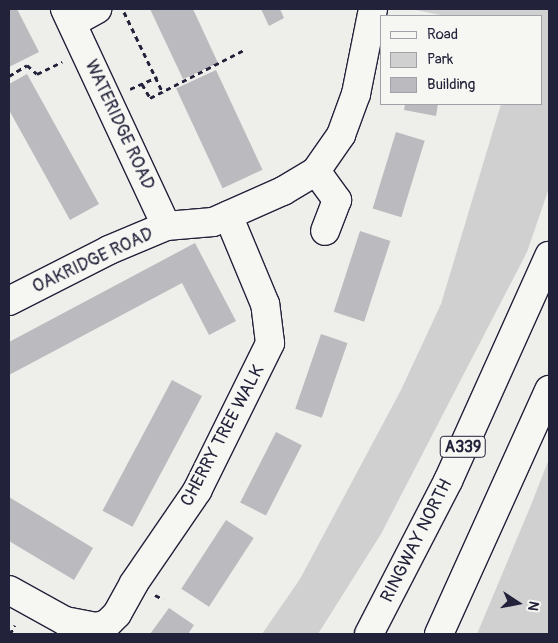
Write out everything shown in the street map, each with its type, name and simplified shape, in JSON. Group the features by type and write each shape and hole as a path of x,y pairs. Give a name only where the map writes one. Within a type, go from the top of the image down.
{"main road":[{"name":"WATERIDGE ROAD","path":"97,9 69,16 166,226"},
{"name":"OAKRIDGE ROAD","path":"9,301 109,250 166,226 213,222 282,191 316,171 341,135 356,94 375,20"},
{"path":"316,171 337,200 325,231"},
{"name":"CHERRY TREE WALK","path":"9,590 65,621 97,628 108,624 117,614 134,583 197,491 270,343 265,304 228,215"},
{"name":"RINGWAY NORTH","path":"369,634 448,481 549,256"},
{"path":"439,634 549,390"}],"path":[{"path":"122,9 157,77 163,93"},
{"path":"157,77 142,84 150,98 244,50"},
{"path":"9,76 27,66 37,74"},
{"path":"10,634 16,625"}],"green space":[{"path":"411,9 549,9 549,188 527,252 381,534 318,634 262,634 300,579 401,390 441,304 501,105 543,105 543,15 440,15"},
{"path":"549,459 549,634 477,634 531,505"}],"building":[{"path":"9,9 17,9 39,52 9,67"},
{"path":"150,9 193,9 218,63 183,79"},
{"path":"261,9 280,9 284,18 269,26"},
{"path":"216,70 262,170 223,188 176,89"},
{"path":"27,74 99,204 70,220 9,110 9,84"},
{"path":"405,105 438,105 436,116 404,110"},
{"path":"396,132 425,141 401,217 373,209"},
{"path":"360,231 390,241 364,322 334,312"},
{"path":"195,243 236,321 209,335 182,283 9,375 9,342"},
{"path":"321,334 347,343 322,418 295,409"},
{"path":"172,380 202,396 133,527 103,511"},
{"path":"276,432 302,445 266,516 240,502"},
{"path":"9,497 93,548 74,580 9,541"},
{"path":"226,520 254,538 209,607 181,589"},
{"path":"169,608 194,625 188,634 150,634"}]}
